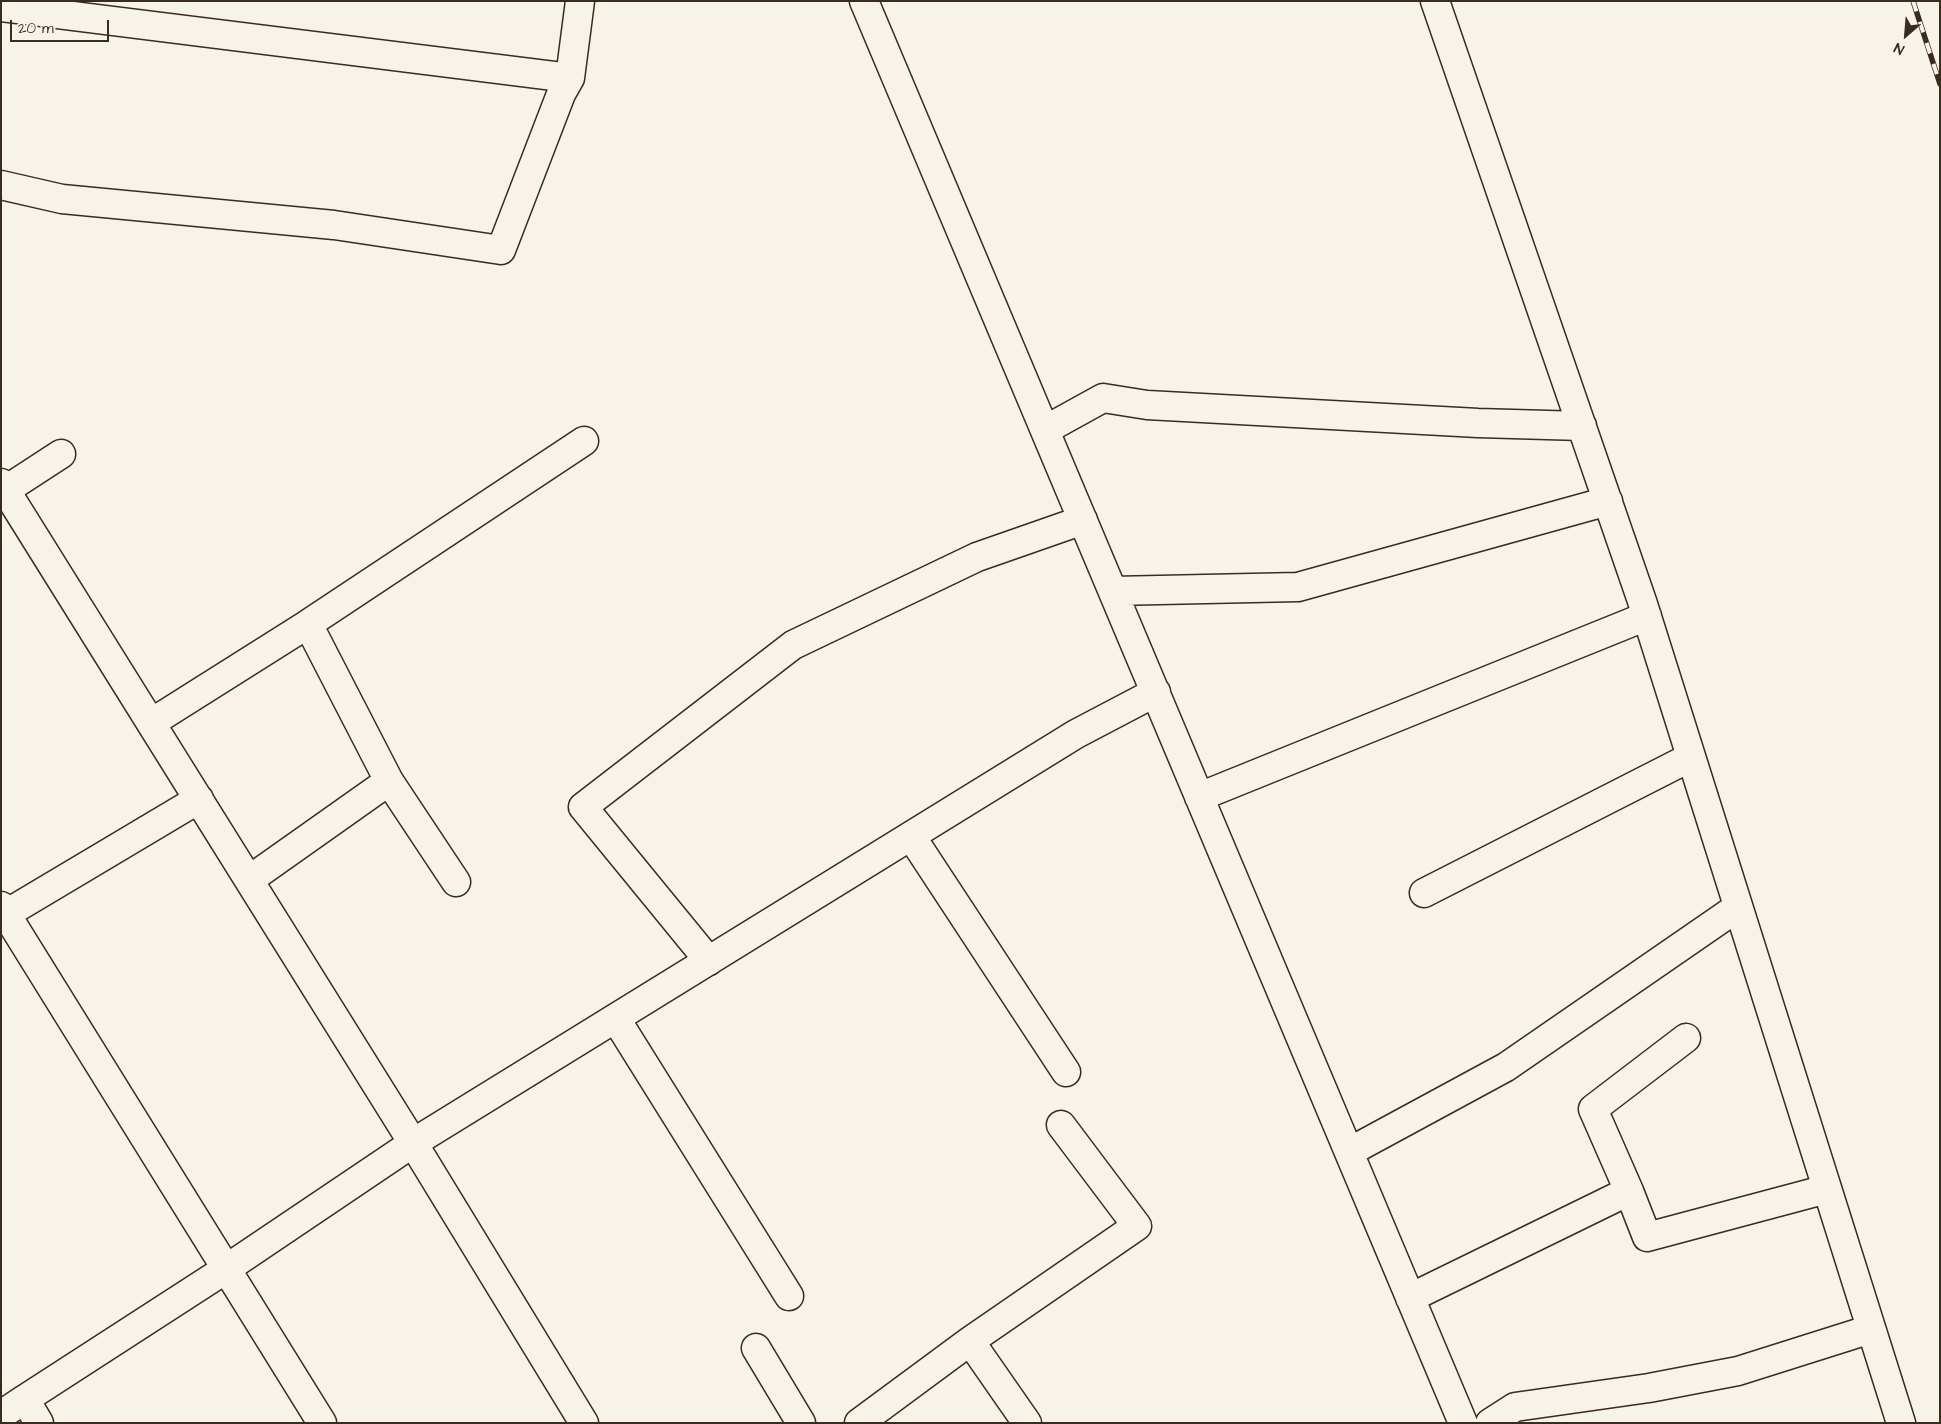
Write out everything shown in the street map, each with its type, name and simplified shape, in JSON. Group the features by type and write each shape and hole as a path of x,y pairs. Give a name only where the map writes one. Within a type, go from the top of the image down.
{"street":[{"path":"1,185 62,199 334,225 501,250 561,94 570,78 580,1"},
{"path":"864,1 1156,692 1461,1422"},
{"path":"1435,1 1647,616 1901,1423"},
{"path":"1,7 570,78"},
{"path":"1045,430 1103,398 1147,405 1478,423 1582,426"},
{"path":"151,723 308,624 584,441"},
{"path":"61,454 3,489 413,1143 584,1423"},
{"path":"1113,591 1298,587 1608,501"},
{"path":"709,961 583,806 792,646 977,557 1083,520"},
{"path":"1200,797 1647,616"},
{"path":"308,624 389,781 456,882"},
{"path":"1,1415 226,1269 413,1143 1076,734 1156,692"},
{"path":"1424,894 1691,757"},
{"path":"249,880 389,781"},
{"path":"199,799 3,912 322,1423"},
{"path":"912,836 1066,1072"},
{"path":"1349,1152 1506,1067 1738,907"},
{"path":"616,1019 789,1296"},
{"path":"1686,1038 1593,1109 1630,1190 1647,1237 1827,1189"},
{"path":"859,1423 970,1341 1137,1226 1061,1125"},
{"path":"1410,1298 1630,1190"},
{"path":"1490,1423 1515,1407 1649,1388 1738,1371 1871,1329"},
{"path":"970,1341 1027,1423"},
{"path":"756,1348 801,1423"},
{"path":"25,1399 39,1423"}],"railway":[{"path":"1913,1 1940,84"}]}
